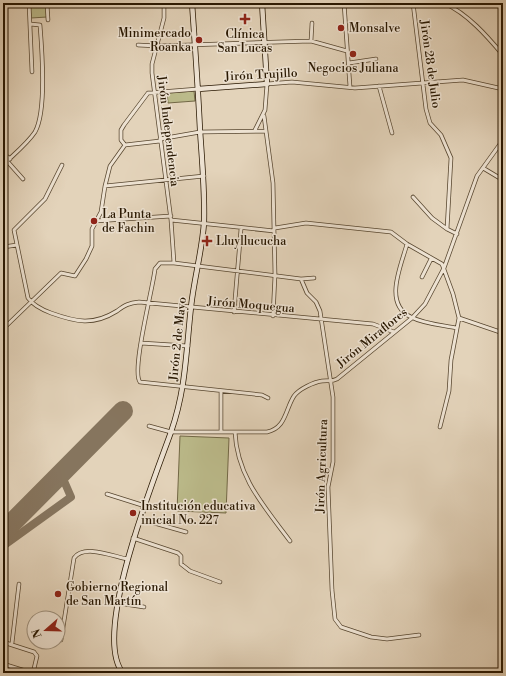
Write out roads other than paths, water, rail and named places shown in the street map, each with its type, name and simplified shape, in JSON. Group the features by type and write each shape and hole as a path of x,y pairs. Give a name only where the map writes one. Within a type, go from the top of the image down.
{"main road":[{"name":"Jirón 2 de Mayo","path":"118,671 116,646 118,603 133,538 171,432 184,386 191,308 204,224 204,176 192,3"},
{"path":"262,3 267,84"},
{"name":"Jirón Trujillo","path":"198,89 267,84"},
{"path":"3,336 3,355"},
{"path":"118,671 124,673"}],"street":[{"name":"Jirón Independencia","path":"164,3 164,18 152,69 171,216 174,263"},
{"path":"344,3 350,87"},
{"name":"Jirón 28 de Julio","path":"413,3 426,109 430,123 441,135 451,158 447,229"},
{"path":"444,3 480,30 503,56"},
{"path":"32,72 29,4 47,4 48,20"},
{"path":"311,42 312,22"},
{"path":"3,165 34,132 39,118 43,82 40,25 30,24"},
{"path":"138,45 158,46 264,42 311,42 347,51"},
{"path":"349,64 376,59"},
{"name":"Jirón Trujillo","path":"267,84 292,82 350,87 463,80 503,89"},
{"path":"267,84 264,115 273,183 275,275 273,316"},
{"path":"379,86 392,133"},
{"name":"Jirón Trujillo","path":"125,145 121,140 121,130 148,93 154,91 198,89"},
{"path":"255,130 264,115"},
{"path":"3,329 61,274 75,276 92,246 91,233 95,221 101,212 110,166 125,145 200,132 265,131"},
{"name":"Jirón Miraflores","path":"149,426 171,432 274,431 284,420 294,396 298,392 318,382 331,382 412,318 425,304 444,268 477,176 503,140"},
{"path":"3,153 23,179"},
{"path":"31,303 27,294 14,230 45,199 62,165"},
{"path":"483,168 503,180"},
{"path":"105,186 204,176"},
{"path":"413,197 432,218 457,234"},
{"path":"95,221 171,216"},
{"path":"171,220 241,229 274,230 306,223 387,230 431,259 439,262 444,268 459,318 451,360 449,390 440,427"},
{"path":"234,312 239,272 241,229"},
{"path":"407,244 399,274 395,298 401,310 412,318 457,328"},
{"path":"3,247 17,245"},
{"path":"422,277 431,259"},
{"path":"268,398 262,395 140,382 138,377 141,343 157,265 160,263 174,263 301,279 314,278"},
{"name":"Jirón Agricultura","path":"301,279 307,293 316,302 322,320 328,373 331,382 334,440 333,462 328,487 332,590 335,618 341,627 371,637 388,639 419,635"},
{"name":"Jirón Moquegua","path":"31,303 65,318 83,322 107,316 127,303 139,302 273,316 373,324 394,332"},
{"path":"459,318 503,333"},
{"path":"141,343 188,346"},
{"path":"221,390 221,431"},
{"path":"235,432 238,456 245,476 290,541"},
{"path":"107,494 145,506"},
{"path":"140,519 186,532"},
{"path":"133,538 178,553 181,556 181,564 190,571 220,582"},
{"path":"66,610 74,558 78,554 87,551 127,560"},
{"path":"12,643 19,584"},
{"path":"69,588 85,588"},
{"path":"118,603 144,607"},
{"path":"3,642 12,643 36,654 33,673 3,664"}],"place":[{"name":"Clínica San Lucas","path":"245,19"},
{"name":"Monsalve","path":"341,28"},
{"name":"Minimercado Roanka","path":"199,40"},
{"name":"Negocios Juliana","path":"353,54"},
{"name":"La Punta de Fachin","path":"94,221"},
{"name":"Lluyllucucha","path":"207,241"},
{"name":"Institución educativa inicial No. 227","path":"133,513"},
{"name":"Gobierno Regional de San Martín","path":"58,594"}]}
